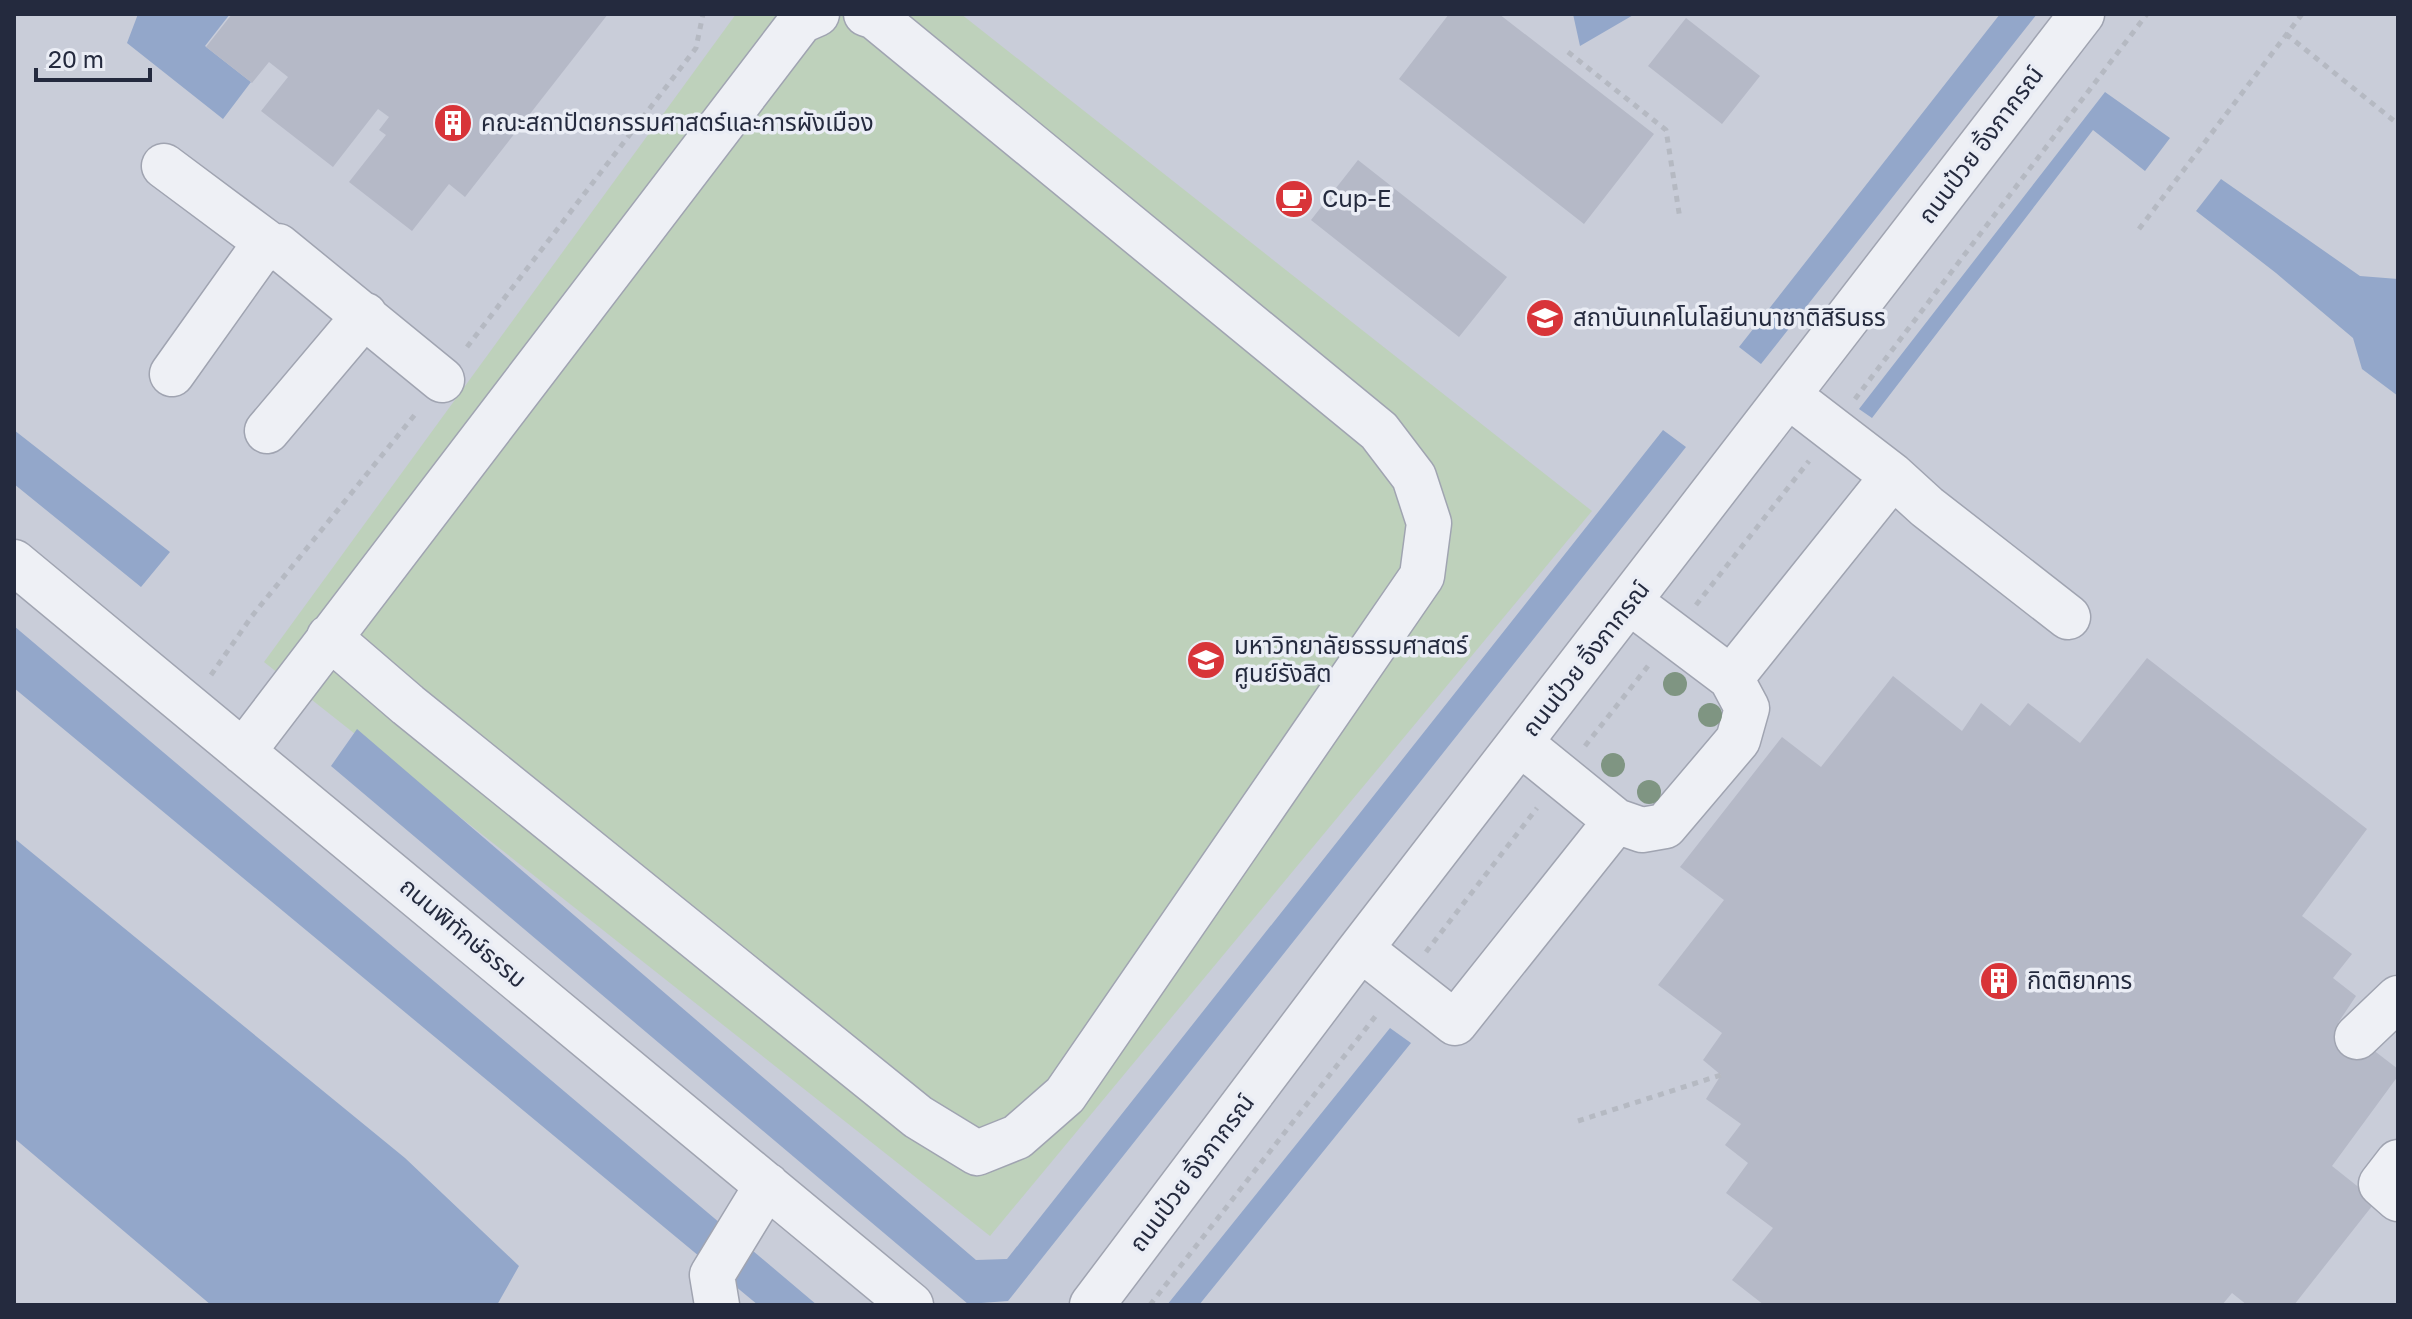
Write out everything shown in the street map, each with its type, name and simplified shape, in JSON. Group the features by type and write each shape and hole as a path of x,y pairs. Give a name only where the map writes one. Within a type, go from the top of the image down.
{"street":[{"path":"243,752 801,21 817,14"},
{"path":"329,637 420,715 918,1117 977,1153 1017,1137 1065,1095 1422,576 1429,523 1414,477 1379,431 875,17 866,14"},
{"name":"ถนนป๋วย อิ้งภากรณ์","path":"1092,1305 1361,949 2082,14"},
{"path":"164,166 270,245 278,246 442,380"},
{"path":"172,374 256,256 270,245"},
{"path":"267,431 365,315"},
{"path":"1789,396 2068,617"},
{"path":"1731,678 1893,476"},
{"name":"ถนนพิทักษ์ธรรม","path":"14,562 911,1305"},
{"path":"1520,743 1616,821 1642,830 1665,826 1738,740 1747,708 1731,678 1630,602"},
{"path":"1361,949 1455,1023 1616,821"},
{"path":"2357,1037 2398,998"},
{"path":"2398,1162 2381,1184 2398,1199"},
{"path":"715,1290 741,1228 767,1185"}],"path":[{"path":"2139,229 2302,14"},
{"path":"2286,34 2398,124"},
{"path":"1568,52 1666,130 1680,219"},
{"path":"1578,1121 1721,1075"}],"shaded area":[{"name":"มหาวิทยาลัยธรรมศาสตร์ ศูนย์รังสิต","path":"14,14 2398,14 2398,1305 14,1305"}],"green space":[{"path":"736,14 961,14 1592,511 990,1236 264,662"}],"water":[{"path":"138,14 230,14 205,46 251,82 223,119 127,43"},
{"path":"1573,14 1635,14 1580,46"},
{"path":"2000,14 2037,14 1761,364 1739,347"},
{"path":"2105,92 2170,138 2145,171 2093,130 1872,418 1859,409"},
{"path":"2221,179 2360,276 2398,279 2398,396 2362,369 2353,338 2196,211"},
{"path":"14,430 170,552 141,587 14,484"},
{"path":"1663,430 1686,447 1008,1301 968,1304 331,766 357,729 976,1260 1007,1259"},
{"path":"14,626 817,1305 758,1305 14,688"},
{"path":"14,838 405,1158 519,1266 497,1305 211,1305 14,1138"},
{"path":"1390,1028 1411,1043 1199,1305 1167,1305"}],"building":[{"name":"คณะสถาปัตยกรรมศาสตร์และการผังเมือง","path":"232,14 608,14 465,197 449,184 412,231 349,182 386,135 379,130 389,117 378,109 333,167 261,111 288,77 269,62 252,83 206,47"},
{"path":"1449,14 1499,14 1654,134 1584,224 1399,79"},
{"path":"1686,18 1760,76 1722,124 1648,66"},
{"path":"1358,160 1507,277 1459,337 1311,220"},
{"name":"กิตติยาคาร","path":"2147,658 2367,829 2302,916 2352,954 2333,978 2356,996 2338,1023 2398,1069 2398,1076 2332,1166 2376,1201 2294,1305 2247,1305 2232,1293 2222,1305 1764,1305 1732,1280 1773,1228 1726,1193 1748,1163 1725,1145 1741,1124 1706,1099 1721,1075 1703,1060 1722,1033 1658,985 1724,900 1680,867 1782,737 1821,767 1893,676 1962,731 1981,703 2010,726 2028,703 2080,743"}],"place":[{"name":"คณะสถาปัตยกรรมศาสตร์และการผังเมือง","path":"453,123"},
{"name":"Cup-E","path":"1294,199"},
{"name":"สถาบันเทคโนโลยีนานาชาติสิรินธร","path":"1545,318"},
{"name":"มหาวิทยาลัยธรรมศาสตร์ ศูนย์รังสิต","path":"1206,660"},
{"name":"กิตติยาคาร","path":"1999,981"}]}
